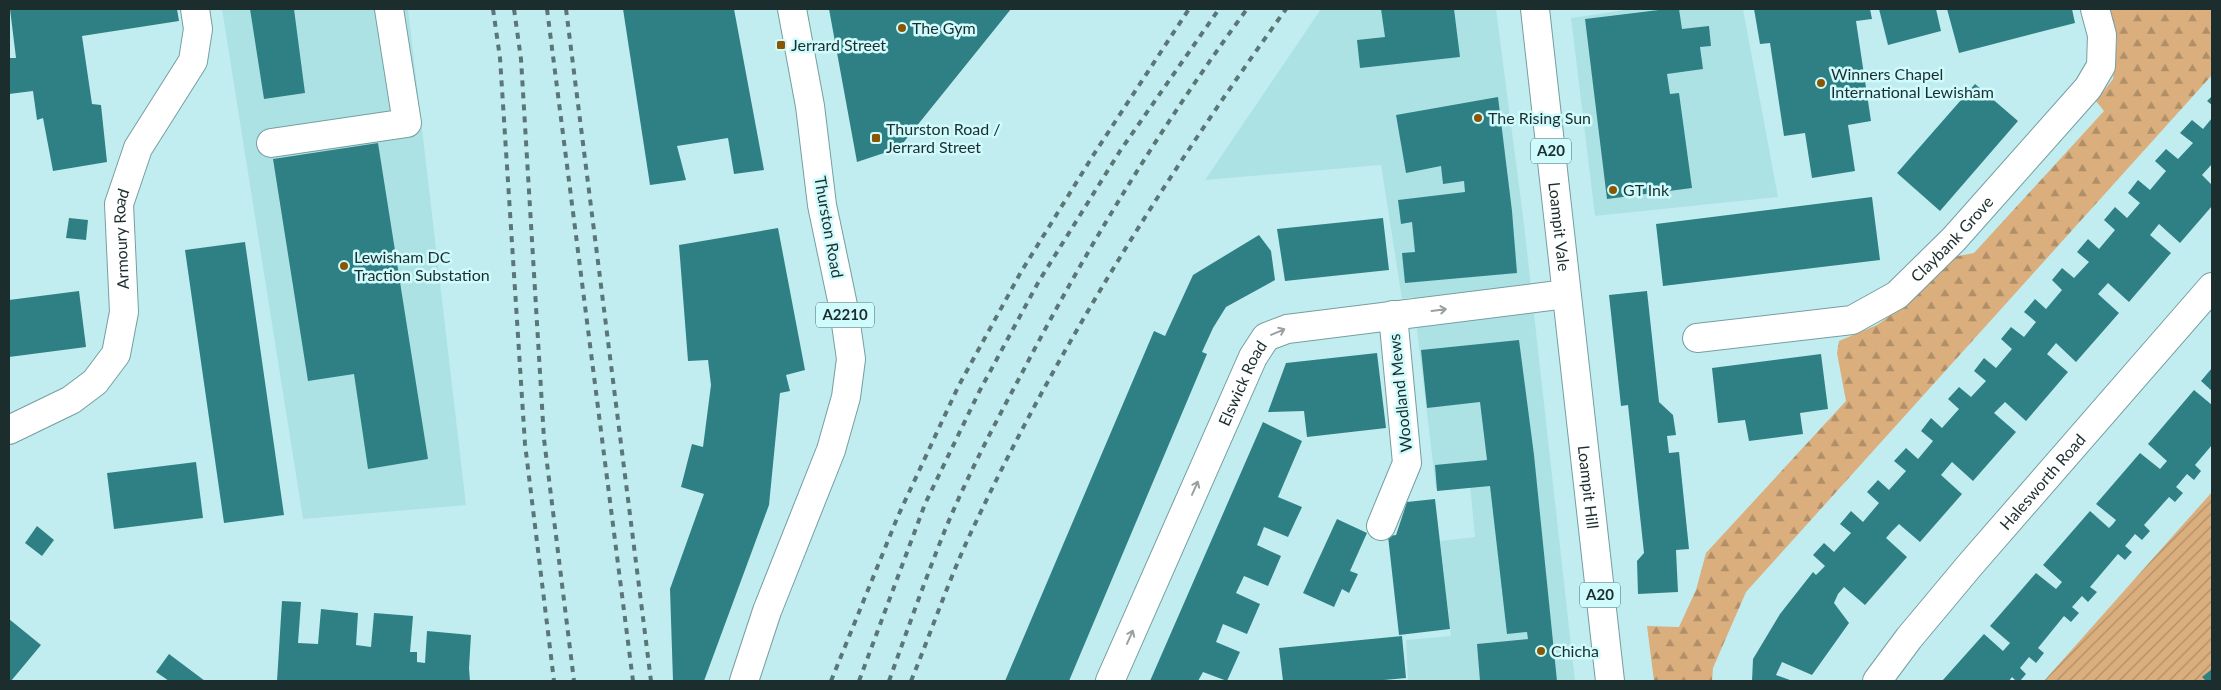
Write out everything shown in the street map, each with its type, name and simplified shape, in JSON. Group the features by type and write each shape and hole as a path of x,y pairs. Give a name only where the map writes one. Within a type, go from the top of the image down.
{"main road":[{"name":"Armoury Road","path":"9,430 70,400 95,382 116,354 124,312 119,204 138,148 193,61 198,29 195,9"},
{"path":"271,143 406,123 389,9"},
{"name":"Thurston Road","path":"744,681 767,611 831,450 846,397 851,359 844,310 822,205 810,106 792,9"},
{"name":"Loampit Vale","path":"1535,9 1566,294"},
{"name":"Claybank Grove","path":"1697,338 1852,320 1897,295 1954,239 2088,88 2100,66 2102,34 2095,9"},
{"name":"Halesworth Road","path":"1877,681 1909,638 1970,565 2212,287"},
{"name":"Elswick Road","path":"1110,681 1253,357 1266,337 1286,329 1566,294"},
{"name":"Loampit Hill","path":"1566,294 1610,681"},
{"name":"Woodland Mews","path":"1381,526 1408,463 1393,315"}],"shaded area":[{"path":"222,9 408,9 466,505 303,519"},
{"path":"1321,9 1496,9 1524,224 1575,681 1408,681 1406,640 1451,636 1440,541 1475,537 1470,485 1436,488 1413,297 1402,299 1381,165 1205,180"},
{"path":"1632,9 1743,9 1778,197 1595,216 1571,18"}],"green space":[{"path":"2109,9 2212,9 2212,75 1746,592 1713,668 1712,681 1654,681 1647,626 1679,627 1696,590 1706,553 1846,401 1837,353 1839,341 1877,325 1894,313 1953,257 1974,253 2104,111 2096,101 2113,79 2117,38"},
{"path":"2212,492 2212,676 2205,681 2044,681"}],"building":[{"path":"10,9 177,9 179,21 82,36 92,104 101,105 107,162 53,171 43,118 37,120 33,91 9,94 9,58 16,58"},
{"path":"250,9 294,9 305,93 264,99"},
{"path":"623,9 734,9 764,170 734,174 728,138 677,146 686,180 650,185"},
{"path":"829,9 1011,9 899,148 857,162"},
{"path":"1381,9 1454,9 1460,57 1360,68 1357,40 1385,37"},
{"path":"1679,9 1682,29 1709,26 1711,46 1700,47 1703,69 1667,74 1670,94 1679,93 1692,188 1607,199 1585,19"},
{"name":"Winners Chapel International Lewisham","path":"1754,9 1870,9 1872,19 1856,21 1871,121 1848,125 1855,171 1812,178 1805,133 1784,136 1770,43 1760,44"},
{"path":"1879,9 1936,9 1941,31 1888,45"},
{"path":"1947,9 2072,9 2075,23 1959,53"},
{"path":"1975,84 2018,121 1940,211 1897,173"},
{"path":"2212,96 2212,105 2207,101"},
{"path":"1498,97 1512,211 1517,273 1405,283 1402,253 1415,252 1412,222 1401,224 1398,200 1465,192 1464,181 1443,184 1441,166 1406,173 1396,115"},
{"path":"2212,118 2212,164 2202,175 2212,185 2212,206 2180,243 2159,224 2150,235 2171,253 2129,302 2108,283 2098,294 2119,313 2076,362 2056,343 2047,354 2068,372 2026,421 2005,402 1994,413 2016,432 1973,481 1952,462 1941,475 1962,494 1920,542 1899,524 1892,531 1886,538 1907,557 1865,605 1844,587 1838,594 1834,603 1849,623 1812,675 1782,662 1776,675 1789,681 1752,681 1753,659 1780,614 1813,572 1816,575 1825,566 1813,555 1824,543 1834,552 1851,533 1840,524 1851,511 1863,522 1879,503 1867,492 1878,480 1889,490 1906,471 1894,461 1906,448 1918,459 1933,441 1921,431 1931,418 1942,428 1959,409 1948,399 1959,387 1971,397 1986,381 1974,371 1984,358 1996,368 2012,349 2001,339 2011,327 2024,337 2036,322 2024,312 2035,299 2046,309 2062,290 2052,280 2062,268 2074,278 2089,262 2077,252 2088,239 2099,249 2115,230 2104,220 2115,207 2127,218 2140,203 2128,193 2138,180 2150,190 2166,171 2155,161 2166,149 2178,159 2193,143 2180,133 2192,120 2203,129"},
{"name":"Lewisham DC Traction Substation","path":"378,143 428,459 368,469 354,374 308,381 273,159"},
{"path":"1872,197 1880,260 1663,286 1656,224"},
{"path":"69,218 88,220 86,240 66,238"},
{"path":"1383,218 1389,270 1285,281 1277,229"},
{"path":"778,228 805,370 786,375 790,391 780,393 769,505 704,681 673,681 670,589 704,494 681,487 692,444 703,447 711,385 708,360 688,361 679,245"},
{"path":"1259,235 1271,251 1275,280 1226,307 1213,328 1202,352 1207,354 1069,681 1005,681 1154,331 1165,336 1193,275"},
{"path":"245,242 284,515 224,523 185,250"},
{"path":"79,291 86,347 9,357 9,300"},
{"path":"1647,291 1659,402 1673,415 1676,435 1667,436 1669,453 1679,452 1689,549 1676,550 1678,592 1638,594 1637,561 1644,553 1628,405 1621,406 1609,295"},
{"path":"1519,340 1534,455 1557,681 1480,681 1477,644 1528,639 1527,632 1507,634 1490,486 1437,491 1435,465 1487,460 1480,402 1427,408 1421,350"},
{"path":"1377,353 1386,428 1307,437 1304,411 1268,412 1286,363"},
{"path":"1821,354 1828,409 1800,413 1803,434 1749,441 1745,420 1718,423 1712,368"},
{"path":"2212,368 2212,391 2201,381"},
{"path":"2194,390 2212,405 2212,445 2195,465 2201,471 2194,480 2187,474 2176,487 2183,493 2175,502 2169,497 2144,525 2150,531 2142,540 2135,534 2125,546 2132,552 2125,560 2118,554 2090,587 2097,592 2088,602 2082,596 2072,607 2079,613 2071,622 2064,616 2038,648 2044,653 2036,663 2029,657 2020,668 2026,674 2020,681 2016,681 2012,677 2009,681 1942,681 1984,634 2003,651 2010,643 1990,626 2036,573 2056,589 2062,582 2043,565 2090,511 2109,528 2113,524 2116,520 2096,504 2140,453 2160,469 2167,461 2148,444"},
{"path":"1263,422 1302,441 1278,497 1302,507 1288,537 1264,527 1257,545 1281,556 1268,586 1244,576 1236,593 1260,604 1247,634 1223,624 1216,642 1240,652 1227,681 1203,672 1198,681 1150,681"},
{"path":"196,462 203,518 114,529 107,473"},
{"path":"1435,499 1450,629 1399,635 1388,536 1396,535 1407,502"},
{"path":"1337,519 1367,533 1350,571 1358,574 1349,593 1342,589 1334,607 1303,593"},
{"path":"37,526 54,540 42,556 25,543"},
{"path":"282,601 301,602 298,643 318,644 321,609 358,613 356,645 371,647 374,613 413,616 410,652 417,652 417,662 425,663 427,631 471,635 470,681 277,681"},
{"path":"9,619 41,645 11,681 9,681"},
{"path":"1402,636 1406,678 1373,681 1283,681 1279,648"},
{"path":"169,654 205,681 169,681 156,672"},
{"path":"2212,669 2212,681 2206,681 2202,677"}],"railway":[{"path":"493,9 500,58 525,444 554,681"},
{"path":"514,9 521,59 544,439 574,681"},
{"path":"547,9 633,681"},
{"path":"566,9 651,681"},
{"path":"831,681 898,516 958,387 1021,272 1094,154 1189,9"},
{"path":"859,681 925,504 979,392 1039,281 1120,151 1219,9"},
{"path":"889,681 953,510 1046,327 1099,234 1156,142 1247,9"},
{"path":"911,681 965,545 1007,458 1042,392 1079,326 1158,197 1286,9"}],"place":[{"name":"The Gym","path":"902,28"},
{"name":"Jerrard Street","path":"781,45"},
{"name":"Winners Chapel International Lewisham","path":"1821,83"},
{"name":"The Rising Sun","path":"1478,118"},
{"name":"Thurston Road / Jerrard Street","path":"876,138"},
{"name":"GT Ink","path":"1613,190"},
{"name":"Lewisham DC Traction Substation","path":"344,266"},
{"name":"Chicha","path":"1541,651"}]}
